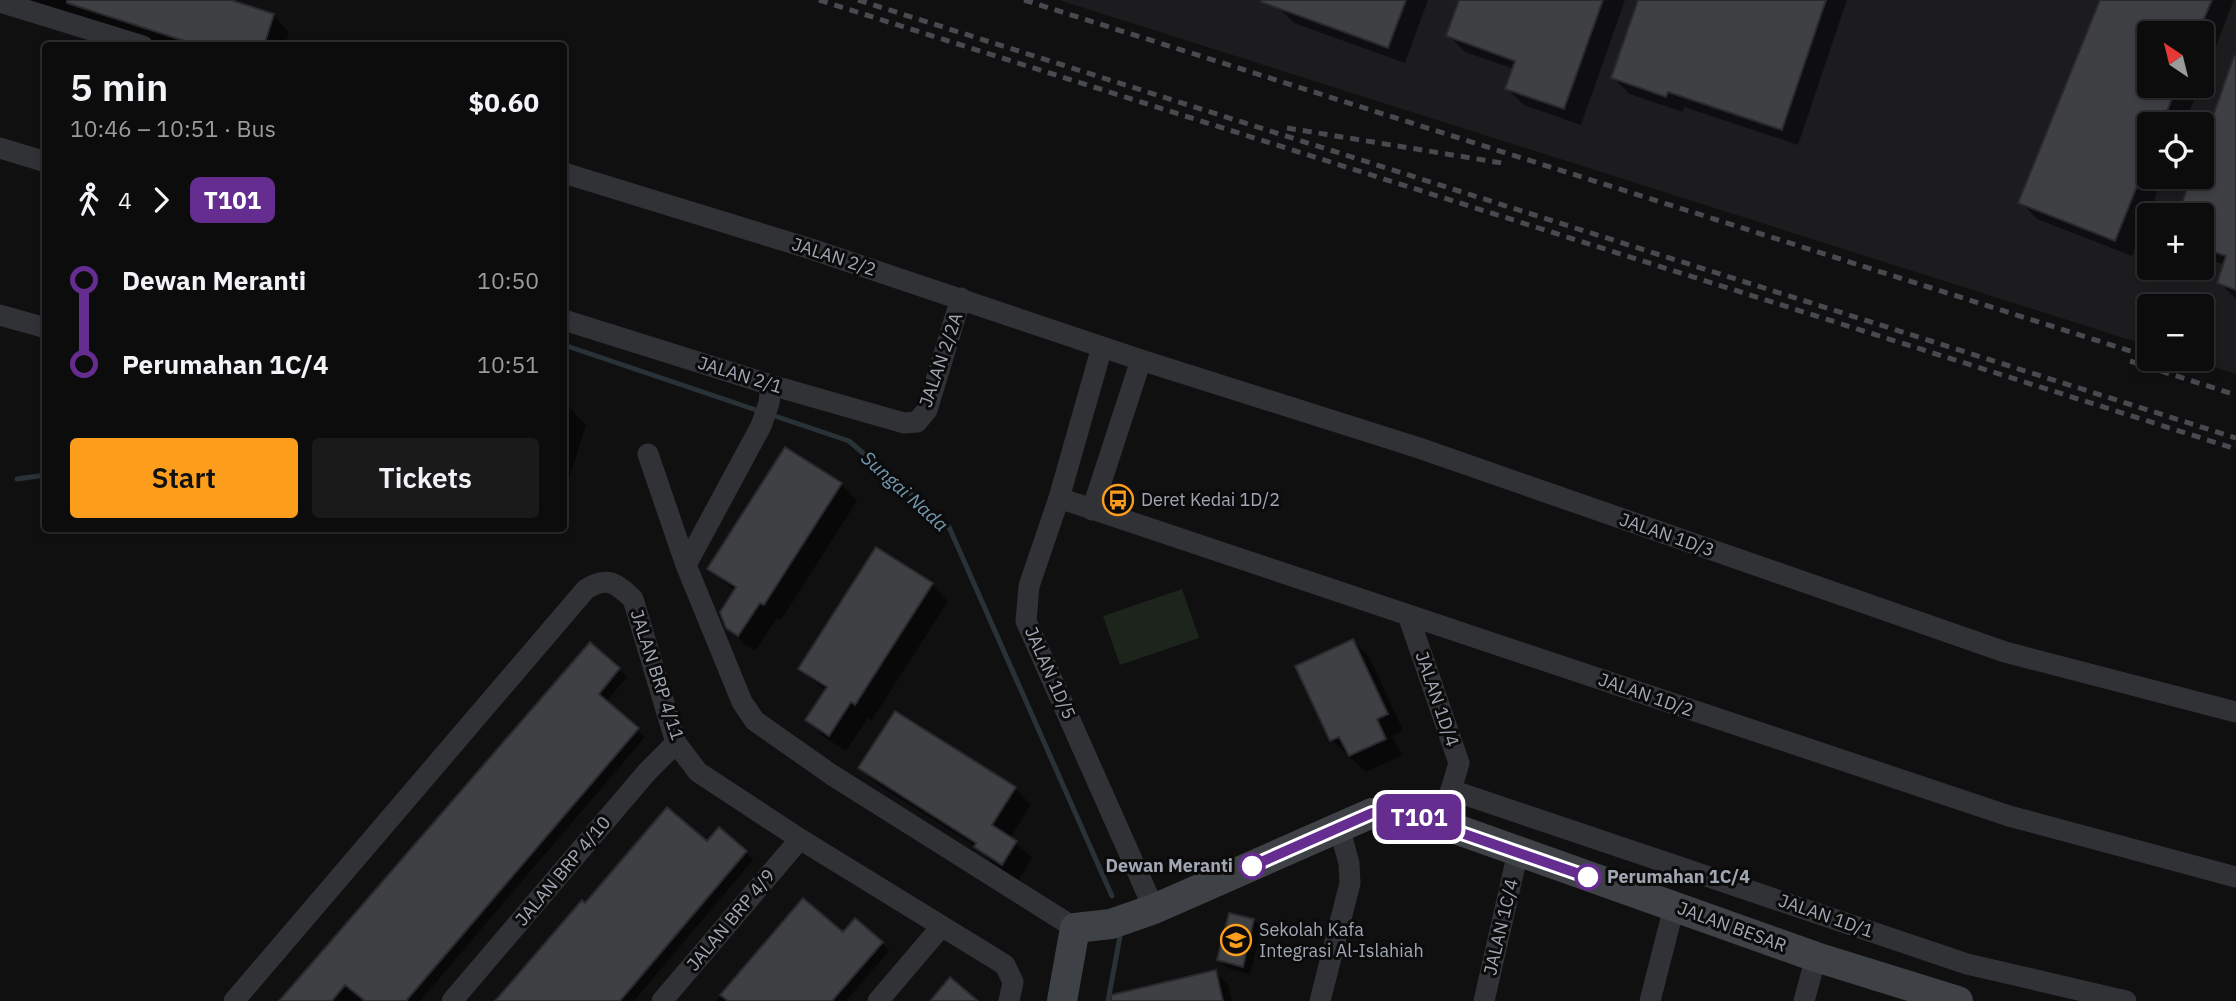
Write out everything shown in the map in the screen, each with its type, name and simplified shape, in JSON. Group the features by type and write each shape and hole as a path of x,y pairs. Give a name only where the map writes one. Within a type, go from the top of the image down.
{"street":[{"path":"0,2 130,42"},
{"path":"0,148 42,161"},
{"name":"JALAN 2/2","path":"567,174 961,298 1102,346"},
{"name":"JALAN 2/2A","path":"917,422 926,410 961,298"},
{"path":"0,316 42,327"},
{"name":"JALAN 2/1","path":"567,321 770,394 904,423 917,422"},
{"name":"JALAN 1D/3","path":"1102,346 1419,448 2005,652 2236,712"},
{"name":"JALAN 1D/5","path":"1102,346 1059,498 1029,586 1026,621 1154,909"},
{"path":"1092,510 1141,360"},
{"path":"687,565 761,426 770,394"},
{"path":"648,454 687,565 742,702 755,721 832,775 1075,928 1062,1001"},
{"name":"JALAN 1D/2","path":"1059,498 2009,816 2236,877"},
{"name":"JALAN BRP 4/11","path":"234,1001 586,589 597,583 610,582 632,599 676,743 698,772 800,839 1005,965 1013,982 1009,1001"},
{"name":"JALAN 1D/4","path":"1408,615 1459,763 1436,822"},
{"name":"JALAN BRP 4/10","path":"452,1001 648,772 676,743"},
{"name":"JALAN 1D/1","path":"1451,789 1967,964 2126,1001"},
{"name":"JALAN BESAR","path":"1075,928 1111,923 1154,909 1372,813 1407,814 1816,957 1958,1001"},
{"path":"1320,1001 1350,883 1349,863 1339,827"},
{"name":"JALAN BRP 4/9","path":"662,1001 800,839"},
{"name":"JALAN 1C/4","path":"1484,1001 1518,852"},
{"path":"1650,1001 1674,907"},
{"path":"878,1001 941,927"},
{"path":"1804,1001 1816,957"}],"shaded area":[{"path":"1059,0 2236,0 2236,374 2214,367 2214,294 2137,294 2137,342"},
{"path":"1182,589 1199,638 1120,665 1103,616"}],"building":[{"path":"67,0 231,0 274,14 265,42 188,42 67,3"},
{"path":"1261,0 1406,0 1388,48"},
{"path":"1459,0 1603,0 1564,109 1505,89 1515,61 1446,36"},
{"path":"1638,0 1826,0 1782,130 1668,92 1666,97 1611,78"},
{"path":"2100,0 2212,0 2203,21 2137,21 2137,98 2172,98 2167,112 2137,112 2137,186 2115,241 2018,203"},
{"path":"2234,56 2236,290 2217,283 2226,256 2214,252 2214,203 2182,203 2187,189 2214,189 2214,114"},
{"path":"785,447 842,483 764,605 760,603 738,636 726,628 720,612 736,587 707,569"},
{"path":"876,547 933,583 855,705 851,702 829,736 805,720 827,687 798,669"},
{"path":"1353,639 1388,714 1377,719 1386,739 1349,756 1339,737 1330,741 1295,666"},
{"path":"590,642 620,668 599,694 639,728 406,1001 365,1001 345,985 332,1001 279,1001"},
{"path":"895,711 1016,787 992,825 1017,841 1002,865 974,847 976,843 858,768"},
{"path":"667,807 707,841 719,827 747,851 620,1001 495,1001 582,900 585,903"},
{"path":"803,898 843,932 855,918 883,942 832,1001 728,1001 720,995"},
{"name":"Sekolah Kafa Integrasi Al-Islahiah","path":"1229,913 1254,919 1243,967 1217,960"},
{"path":"1216,970 1223,1001 1111,1001 1111,995"},
{"path":"950,977 978,1001 930,1001"}],"waterway":[{"name":"Sungai Nada","path":"567,346 759,411"},
{"name":"Sungai Nada","path":"769,414 849,441 949,527 1112,896"},
{"name":"Sungai Nada","path":"17,479 42,476"},
{"name":"Sungai Nada","path":"1108,1001 1121,931"}],"railway":[{"path":"819,0 2236,449"},
{"path":"858,0 2236,438"},
{"path":"1024,0 2137,353"},
{"path":"1287,128 1508,164"},
{"path":"2130,361 2236,395"}],"bus line":[{"name":"T101","path":"1252,866 1372,813 1407,814 1588,877"}],"place":[{"name":"Deret Kedai 1D/2","path":"1118,500"},
{"name":"Dewan Meranti","path":"1252,866"},
{"name":"Perumahan 1C/4","path":"1588,877"},
{"name":"Sekolah Kafa Integrasi Al-Islahiah","path":"1236,940"}]}
